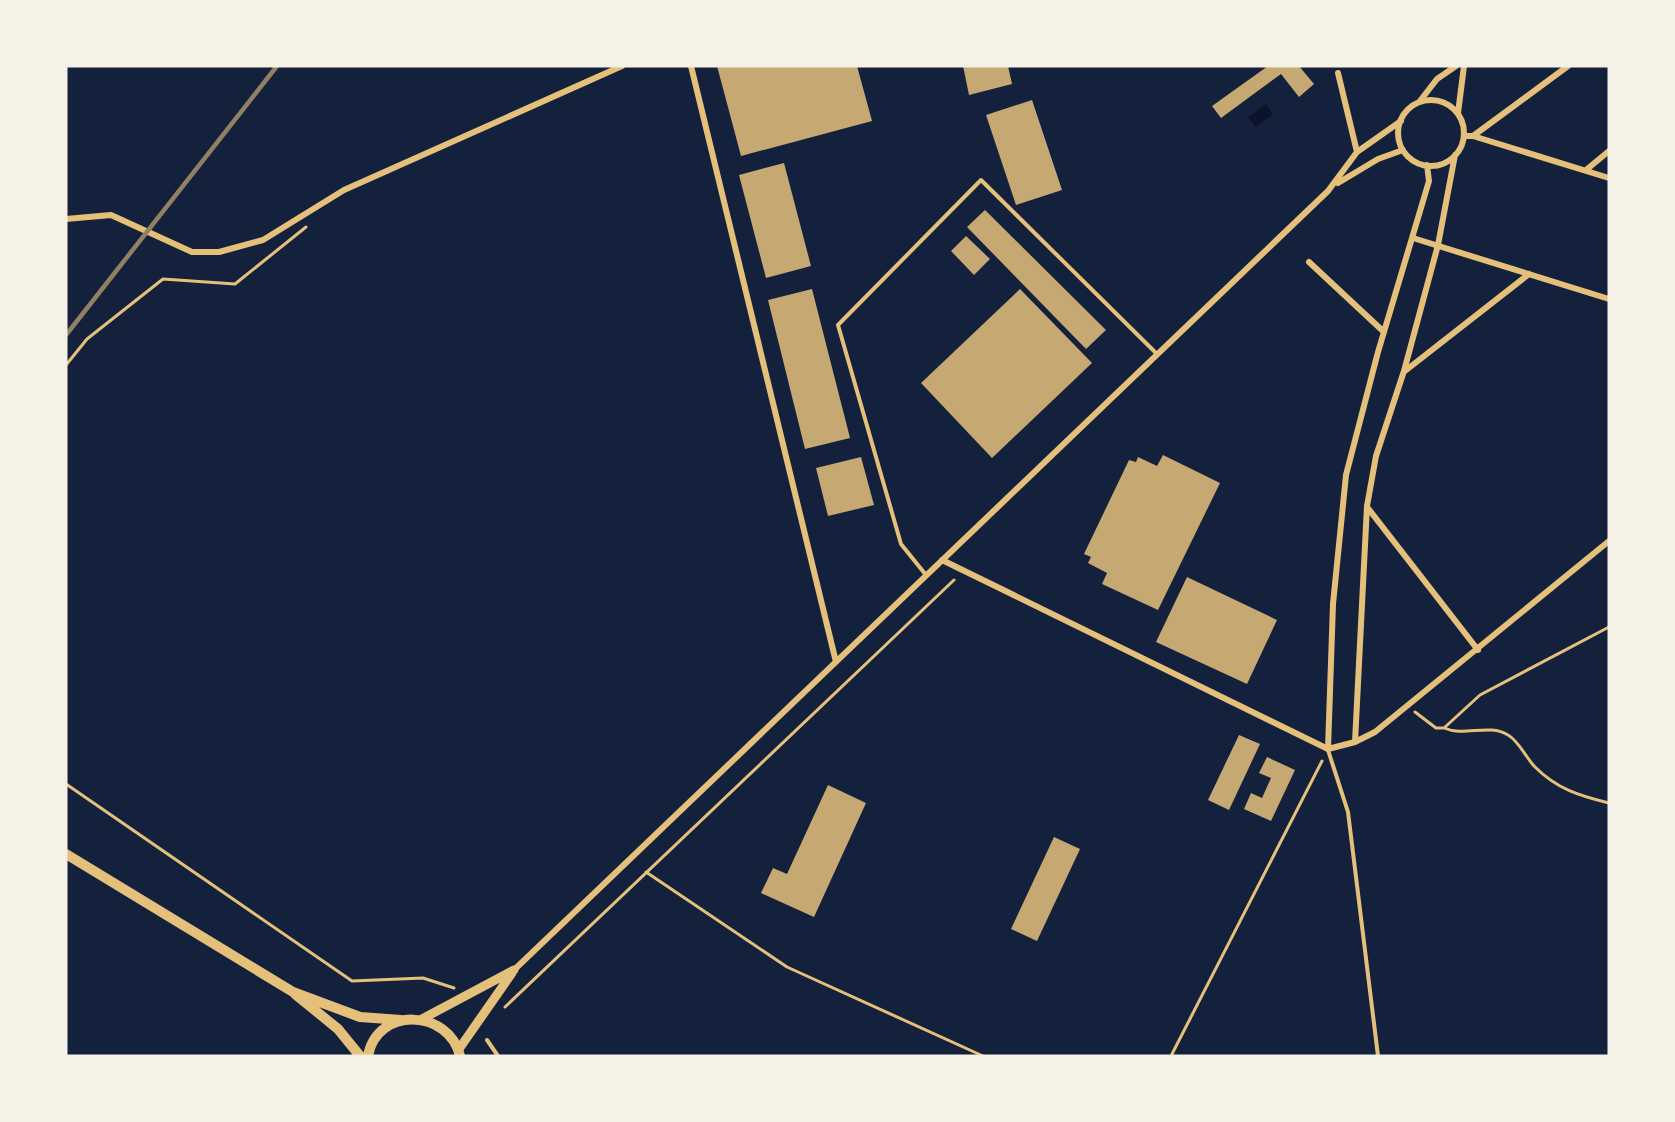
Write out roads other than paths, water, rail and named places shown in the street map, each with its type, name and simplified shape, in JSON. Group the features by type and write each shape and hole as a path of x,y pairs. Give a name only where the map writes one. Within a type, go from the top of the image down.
{"main road":[{"path":"66,854 293,992 338,1029 360,1056"},
{"path":"293,992 360,1017 422,1019 514,970"},
{"path":"422,1019 444,1029 459,1053 514,970"},
{"path":"368,1056 376,1037 387,1027 400,1020"}],"street":[{"path":"66,219 111,215 192,252 219,252 263,240 344,190 622,66"},
{"path":"691,66 836,662"},
{"path":"1420,102 1437,79 1456,66"},
{"path":"1355,742 1367,506 1377,456 1404,371 1438,245 1455,155 1464,136 1458,113 1464,66"},
{"path":"1473,136 1568,66"},
{"path":"1338,73 1357,152"},
{"path":"514,970 1158,356 1335,184 1357,152 1401,121 1412,106 1420,102 1441,101 1458,113"},
{"path":"1401,121 1398,131 1403,150 1410,157 1427,165 1447,161 1455,155"},
{"path":"1464,136 1473,136 1609,178"},
{"path":"1335,184 1378,159 1403,150"},
{"path":"1586,170 1609,151"},
{"path":"1328,749 1333,604 1346,475 1384,332 1429,181 1427,165"},
{"path":"1413,238 1609,299"},
{"path":"1310,262 1384,332"},
{"path":"1404,371 1529,274"},
{"path":"1367,506 1478,650"},
{"path":"942,560 1328,749 1355,742 1375,732 1609,541"}],"lane":[{"path":"926,575 901,544 838,325 981,180 1158,356"},
{"path":"1328,749 1348,812 1378,1056"},
{"path":"487,1040 498,1056"}],"water":[{"path":"1266,104 1273,114 1256,127 1248,117"}],"railway":[{"path":"66,335 277,66"}]}
